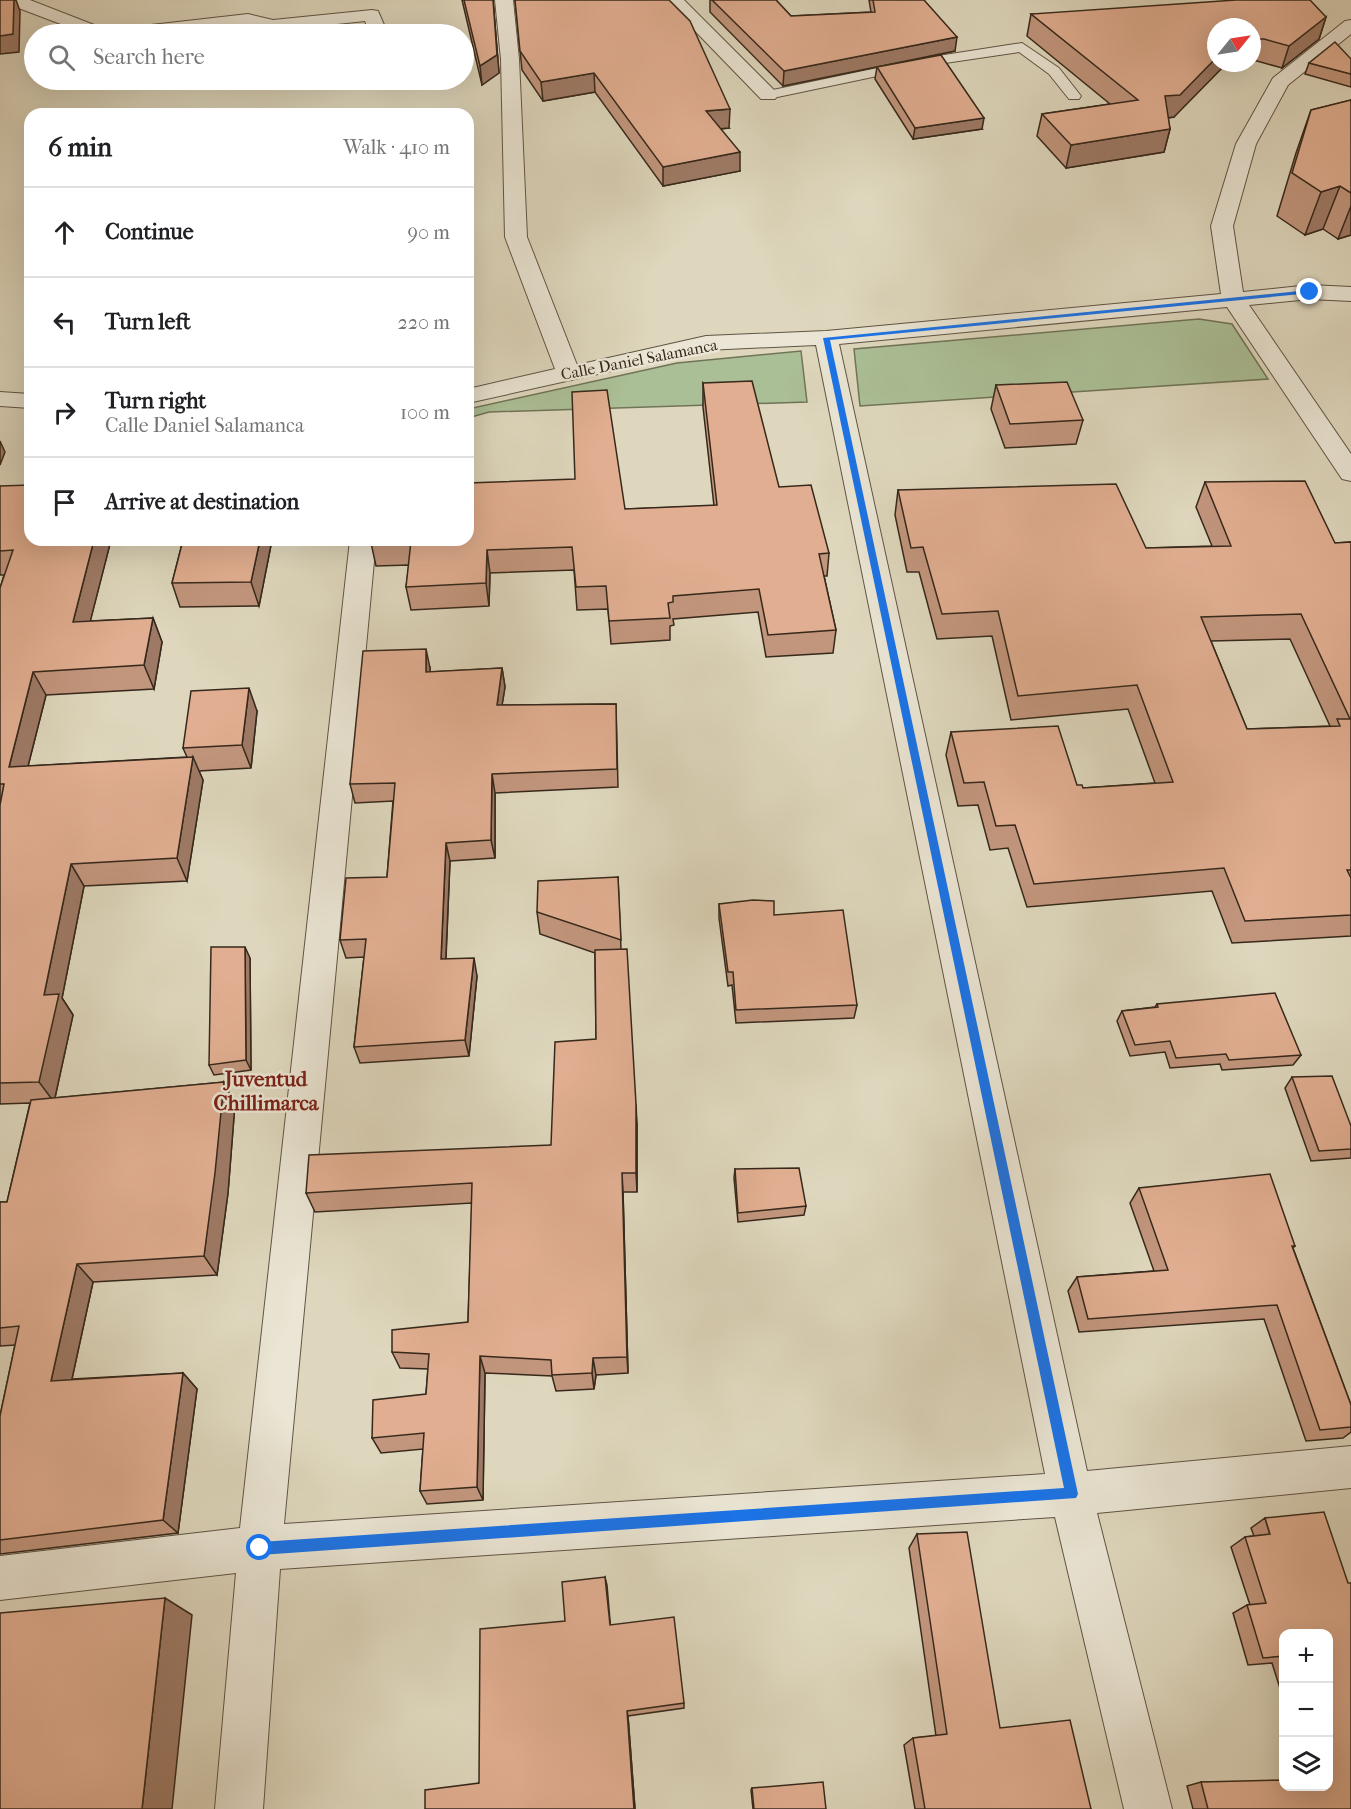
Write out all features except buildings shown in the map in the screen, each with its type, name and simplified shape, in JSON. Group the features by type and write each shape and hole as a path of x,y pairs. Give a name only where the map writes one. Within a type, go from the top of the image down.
{"street":[{"path":"15,0 76,24"},
{"path":"504,0 510,59 516,237 568,372"},
{"path":"674,0 768,95"},
{"path":"248,19 261,2"},
{"path":"290,24 372,15 375,24"},
{"path":"202,24 248,19 265,24"},
{"path":"1351,25 1280,82 1246,144 1222,226 1233,298 1351,473"},
{"name":"Calle Daniel Salamanca","path":"474,395 706,342 826,338 1310,292 1351,294"},
{"path":"826,338 1071,1494 1148,1809"},
{"path":"0,399 24,401"},
{"path":"239,1809 260,1548 362,546"},
{"path":"0,1578 260,1548 1071,1494 1351,1467"}],"lane":[{"path":"768,95 925,63 1022,47 1054,71 1074,96"}],"green space":[{"path":"1199,319 1232,324 1268,379 860,406 854,349"},
{"path":"801,351 807,402 489,412 474,416 474,408 677,363"}],"district":[{"name":"Juventud Chillimarca","path":"266,1091"}],"route":[{"path":"260,1548 1071,1494 826,338 1310,292"}]}
